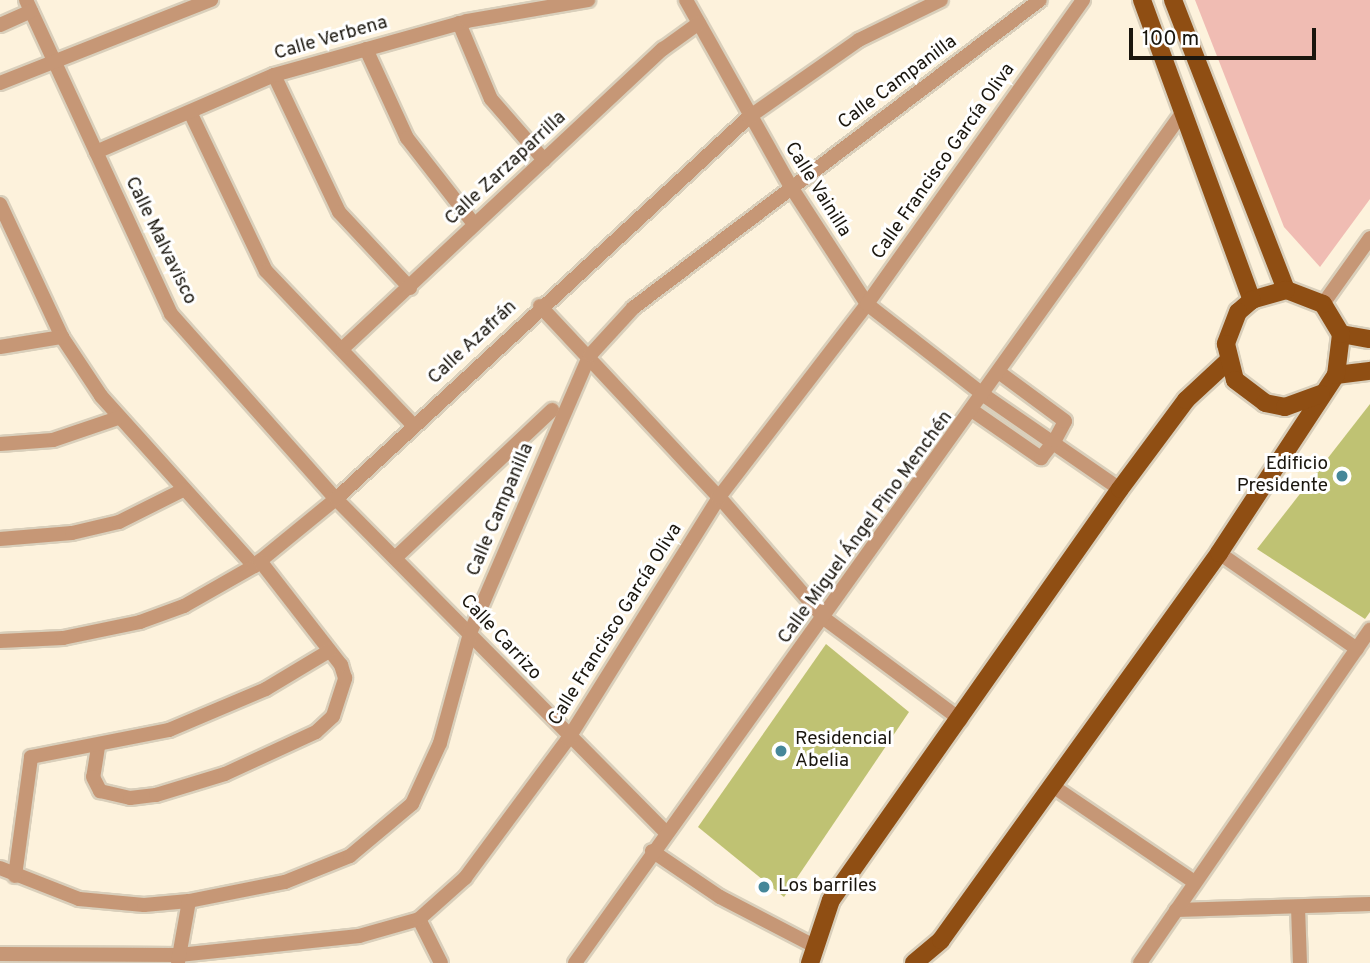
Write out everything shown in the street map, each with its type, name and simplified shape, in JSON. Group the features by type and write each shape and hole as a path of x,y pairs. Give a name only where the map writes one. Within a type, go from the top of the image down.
{"main road":[{"path":"1142,0 1252,300"},
{"path":"1173,0 1286,290"},
{"path":"914,963 942,940 1219,553 1336,375 1341,334 1323,304 1286,290 1252,300 1230,327 1227,362 1242,387 1265,404 1294,405 1321,394"},
{"path":"1341,334 1370,339"},
{"path":"813,955 831,900 961,720 1120,489 1186,400 1227,362"},
{"path":"1336,375 1370,371"}],"street":[{"path":"0,83 52,60 211,0"},
{"name":"Calle Verbena","path":"96,152 274,75 460,23 588,0"},
{"name":"Calle Vainilla","path":"686,0 790,187 867,304 985,396 1055,440 1120,489"},
{"name":"Calle Azafrán","path":"0,641 62,638 140,622 184,606 257,564 337,499 540,306 749,117 859,40 941,0"},
{"name":"Calle Campanilla","path":"0,868 79,899 144,905 189,901 285,882 350,856 412,804 440,743 470,633 590,355 633,308 1040,0"},
{"name":"Calle Francisco García Oliva","path":"0,954 178,959 359,936 419,919 465,878 568,739 719,497 867,304 1083,0"},
{"path":"0,25 28,5"},
{"name":"Calle Malvavisco","path":"28,5 171,314 337,499"},
{"path":"460,23 491,99 544,160"},
{"name":"Calle Zarzaparrilla","path":"343,348 663,49 699,23"},
{"path":"366,50 407,138 474,225"},
{"path":"274,75 340,212 410,288"},
{"path":"190,112 266,271 343,348 413,425"},
{"name":"Calle Miguel Ángel Pino Menchén","path":"575,963 652,852 825,619 985,396 1183,112"},
{"path":"0,204 62,337 118,418 183,490 257,564 329,651 345,678 333,716 316,732 225,774 156,795 114,796 94,786 98,747"},
{"path":"1323,304 1370,238"},
{"path":"540,306 590,355 825,619 961,720"},
{"path":"0,347 62,337"},
{"path":"973,411 1041,458 1055,440 1065,421 1000,373"},
{"path":"395,558 552,410"},
{"path":"0,444 52,440 118,418"},
{"path":"0,539 72,533 119,522 183,490"},
{"name":"Calle Carrizo","path":"337,499 470,633 568,739 666,833"},
{"path":"1219,553 1357,649"},
{"path":"1140,963 1370,630"},
{"path":"15,876 31,757 98,747 169,730 229,706 329,651"},
{"path":"1051,785 1194,883"},
{"path":"652,852 813,955"},
{"path":"178,959 189,901"},
{"path":"1176,910 1370,904"},
{"path":"1298,906 1300,963"},
{"path":"419,919 442,963"}],"shaded area":[{"path":"1195,0 1370,0 1370,199 1320,267 1284,227"}],"building":[{"name":"Edificio Presidente","path":"1370,404 1370,612 1365,619 1257,549"},
{"path":"826,644 909,712 784,897 698,827"}],"place":[{"name":"Edificio Presidente","path":"1342,476"},
{"name":"Residencial Abelia","path":"781,751"},
{"name":"Los barriles","path":"764,887"}]}
